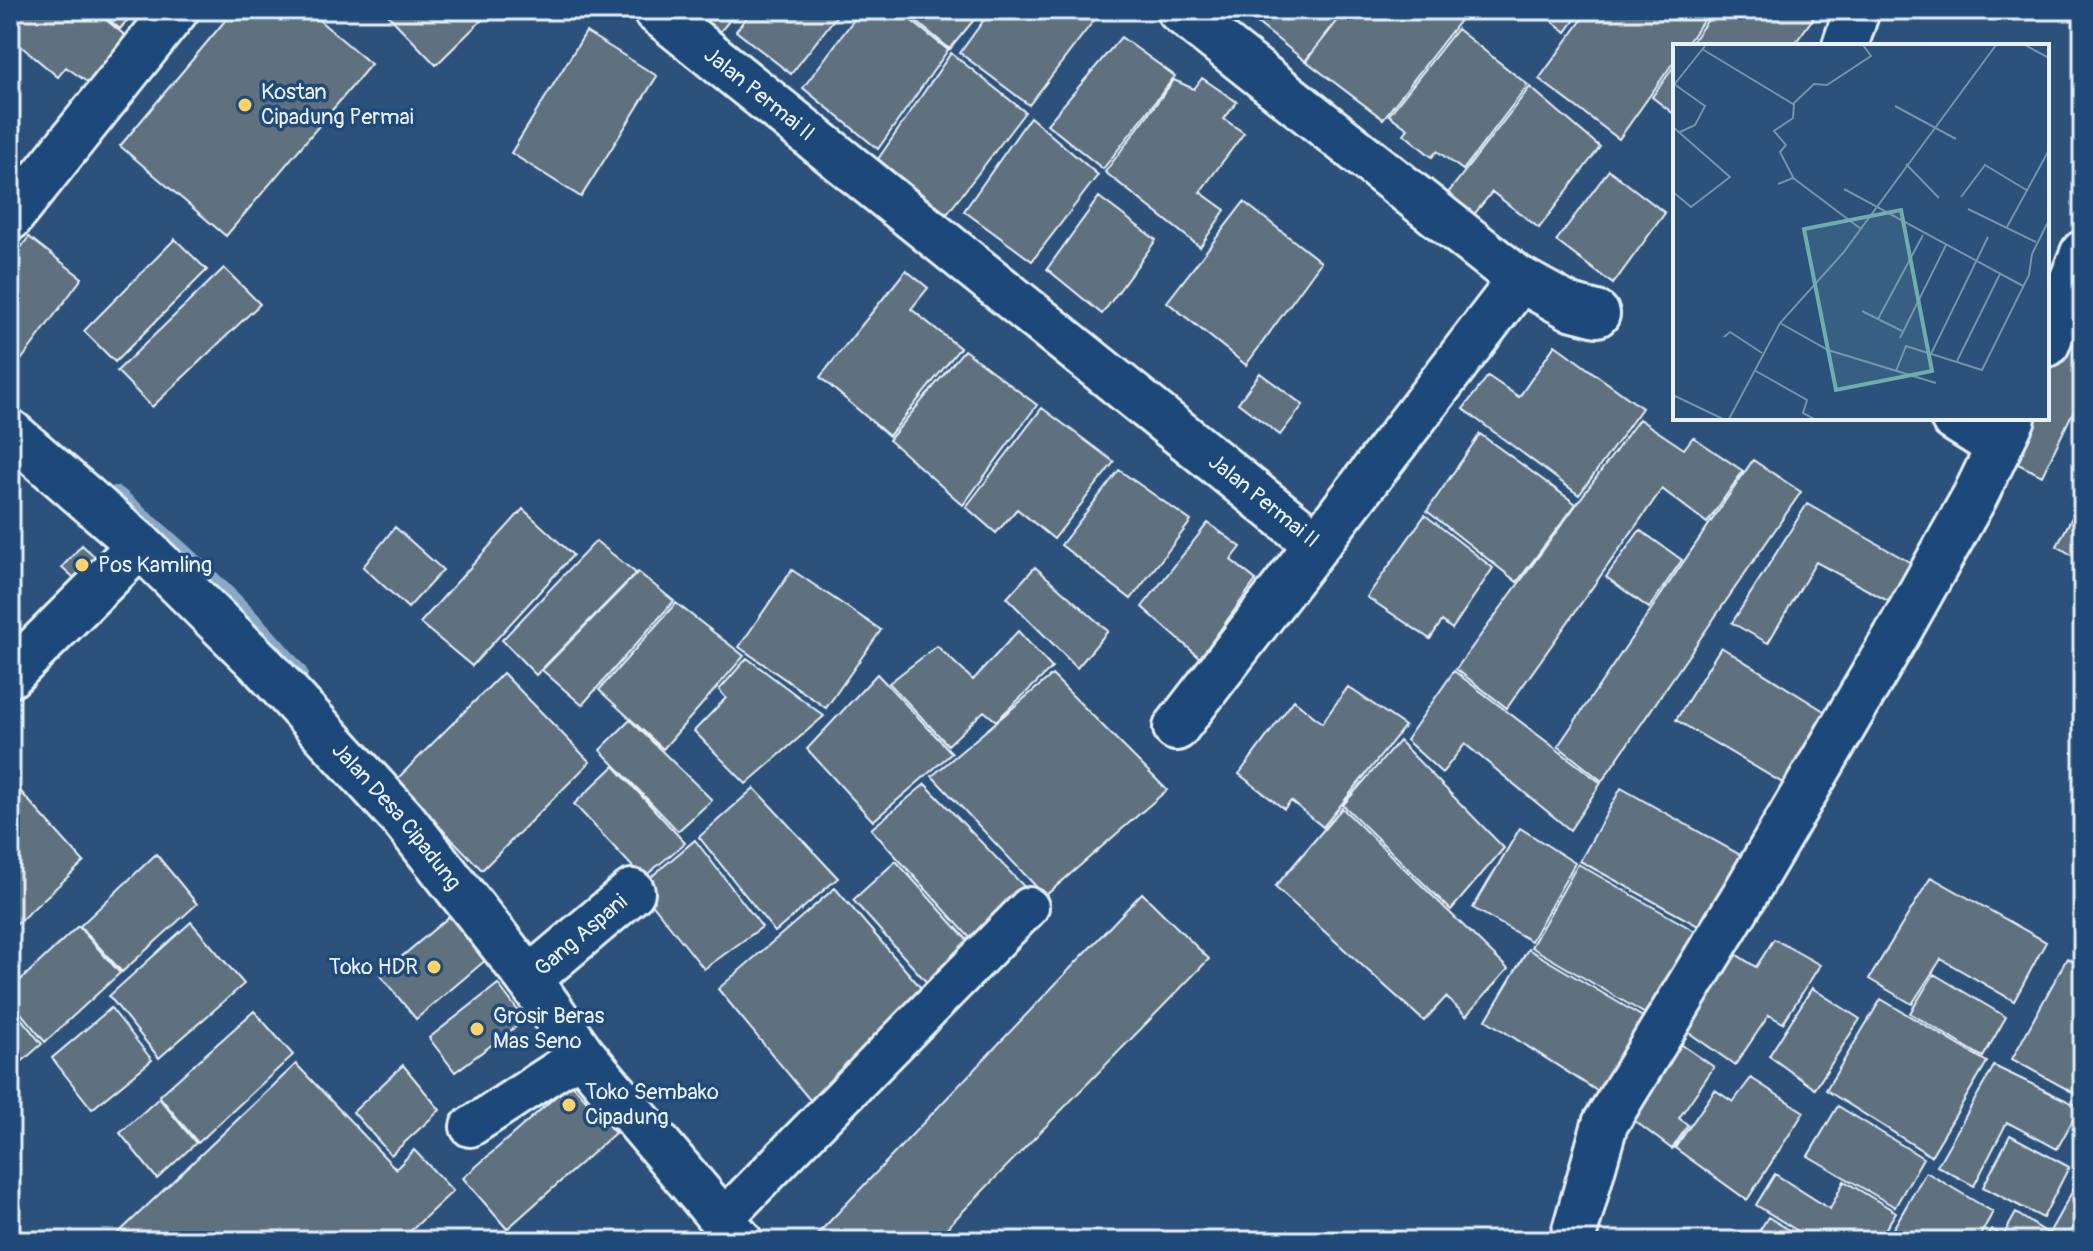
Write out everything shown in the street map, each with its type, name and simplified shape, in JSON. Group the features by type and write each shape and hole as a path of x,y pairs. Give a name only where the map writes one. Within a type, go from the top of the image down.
{"street":[{"path":"10,218 176,10"},
{"name":"Jalan Permai II","path":"655,10 1316,543 1507,297 1516,277"},
{"path":"1179,10 1516,277 1570,307 1597,314"},
{"path":"1846,44 1857,10"},
{"path":"2049,339 2083,253"},
{"path":"1572,1241 1605,1124 1883,658 2006,432 1961,420"},
{"name":"Jalan Desa Cipadung","path":"10,432 140,545 259,662 403,819 529,979 582,1054 732,1230"},
{"path":"1176,728 1316,543"},
{"path":"10,675 140,545"},
{"name":"Gang Aspani","path":"529,979 632,892"}],"lane":[{"path":"732,1230 1029,907"},
{"path":"470,1127 582,1054"}],"building":[{"path":"10,10 94,10 133,42 97,89 66,67 58,77 10,37"},
{"path":"98,10 154,10 145,22 133,13 120,29"},
{"name":"Kostan Cipadung Permai","path":"234,10 307,10 371,64 226,236 120,146"},
{"path":"383,10 492,10 436,65"},
{"path":"693,10 738,10 720,32"},
{"path":"752,10 841,10 791,74 736,31"},
{"path":"861,10 898,10 948,50 878,149 803,88"},
{"path":"902,10 982,10 950,49"},
{"path":"991,10 1091,10 1098,15 1029,105 960,53"},
{"path":"1241,10 1345,10 1305,61"},
{"path":"1346,10 1468,10 1383,119 1306,61"},
{"path":"1538,10 1582,10 1566,32"},
{"path":"1589,10 1711,10 1686,44 1673,44 1673,63 1619,139 1539,79"},
{"path":"1715,10 1819,10 1794,44 1690,44"},
{"path":"1457,29 1528,85 1463,170 1437,151 1432,157 1404,134 1408,129 1389,115"},
{"path":"586,32 657,76 581,197 511,153"},
{"path":"1121,37 1175,76 1103,169 1047,124"},
{"path":"951,53 1025,112 947,214 878,159"},
{"path":"1673,68 1673,113 1652,97"},
{"path":"1202,78 1237,102 1224,119 1244,133 1200,192 1225,210 1200,247 1105,172 1174,80 1194,89"},
{"path":"1530,87 1600,147 1539,228 1492,192 1472,217 1445,197"},
{"path":"1030,117 1098,175 1032,261 964,211"},
{"path":"1609,170 1665,213 1613,284 1556,241"},
{"path":"1099,197 1156,240 1102,314 1047,269"},
{"path":"1244,202 1321,262 1246,365 1167,302"},
{"path":"29,237 82,278 10,375 10,262"},
{"path":"175,239 207,270 115,362 84,331"},
{"path":"224,268 260,304 152,407 117,371"},
{"path":"906,270 928,288 911,309 960,348 889,436 820,377"},
{"path":"2067,328 2083,337 2083,391 2042,476 2004,457 2022,420 2049,420 2049,365"},
{"path":"1555,345 1642,408 1579,495 1463,409 1488,376 1519,397"},
{"path":"964,350 1037,405 963,505 889,440"},
{"path":"1260,373 1303,405 1280,435 1238,403"},
{"path":"1042,408 1114,462 1054,539 1017,509 996,533 966,507"},
{"path":"1639,419 1684,449 1693,437 1743,471 1707,523 1662,489 1507,708 1456,669"},
{"path":"1480,434 1576,504 1517,582 1427,511"},
{"path":"1753,460 1801,492 1602,781 1558,746"},
{"path":"1119,470 1191,521 1131,599 1061,545"},
{"path":"1807,504 1920,568 1897,606 1816,562 1768,643 1732,623"},
{"path":"2079,504 2083,507 2083,562 2057,546"},
{"path":"523,509 573,555 472,666 420,623"},
{"path":"1425,515 1493,568 1452,629 1442,621 1430,639 1367,597"},
{"path":"1208,523 1241,547 1231,560 1256,580 1200,658 1142,607"},
{"path":"395,527 443,570 408,608 363,567"},
{"path":"1640,530 1682,560 1649,608 1606,577"},
{"path":"596,541 636,573 536,675 502,640"},
{"name":"Pos Kamling","path":"82,545 101,562 82,585 62,567"},
{"path":"1035,567 1108,631 1077,668 1007,598"},
{"path":"792,570 881,630 826,708 739,647"},
{"path":"638,572 674,601 582,705 542,670"},
{"path":"676,603 744,656 663,749 599,690"},
{"path":"1018,631 1052,668 996,721 984,711 948,745 889,683 937,646 973,680"},
{"path":"1721,647 1832,716 1791,788 1676,720"},
{"path":"747,658 824,716 746,784 694,731 726,698 719,690"},
{"path":"1454,671 1601,783 1570,830 1465,744 1442,773 1406,740"},
{"path":"503,673 590,762 482,870 395,781"},
{"path":"877,674 952,753 873,821 807,749"},
{"path":"1052,675 1167,790 1045,896 932,776"},
{"path":"1348,687 1405,726 1323,827 1291,801 1284,809 1239,774 1294,700 1322,723"},
{"path":"630,720 712,800 678,831 600,750"},
{"path":"1399,741 1504,848 1451,910 1343,805"},
{"path":"614,766 685,843 643,878 574,804"},
{"path":"12,782 84,862 10,930 10,784"},
{"path":"925,784 1037,900 982,951 871,829"},
{"path":"754,788 838,878 775,932 699,837"},
{"path":"1621,788 1749,860 1709,932 1580,861"},
{"path":"1342,808 1508,969 1466,1016 1446,997 1424,1021 1275,887"},
{"path":"1520,828 1575,863 1531,941 1473,908"},
{"path":"695,840 762,927 704,969 639,887"},
{"path":"156,854 197,904 122,972 80,926"},
{"path":"896,861 980,954 938,995 853,900"},
{"path":"1578,864 1707,938 1659,1022 1531,947"},
{"path":"1931,877 2046,942 2014,1001 1941,959 1912,1004 1869,979"},
{"path":"835,888 928,996 814,1105 718,989"},
{"path":"1142,893 1209,959 934,1241 811,1241"},
{"name":"Toko HDR","path":"450,916 487,959 416,1019 380,975"},
{"path":"191,922 244,984 159,1058 109,996"},
{"path":"78,926 120,973 45,1042 10,1000 10,990"},
{"path":"1774,939 1820,965 1783,1023 1769,1015 1735,1065 1675,1023 1723,946 1756,967"},
{"path":"1528,949 1658,1026 1613,1101 1486,1020"},
{"path":"2067,958 2083,967 2083,1098 2012,1059"},
{"path":"1934,974 2006,1017 1983,1057 1910,1013"},
{"name":"Grosir Beras Mas Seno","path":"498,984 525,1020 455,1072 429,1038"},
{"path":"1812,988 1860,1019 1815,1089 1769,1056"},
{"path":"1881,999 1987,1062 1931,1156 1826,1090"},
{"path":"10,1005 42,1044 10,1072"},
{"path":"111,1008 152,1060 92,1109 52,1058"},
{"path":"254,1011 293,1055 198,1143 159,1096"},
{"path":"1669,1036 1714,1067 1679,1118 1688,1125 1672,1149 1620,1110"},
{"path":"296,1064 396,1169 414,1150 453,1191 400,1241 110,1241"},
{"path":"403,1065 440,1110 391,1155 353,1112"},
{"path":"1994,1066 2080,1107 2057,1149 2007,1122 1974,1186 1937,1166"},
{"path":"1751,1078 1804,1112 1747,1200 1675,1148 1715,1090 1733,1102"},
{"path":"571,1083 615,1133 507,1229 463,1178"},
{"path":"159,1098 196,1143 157,1179 120,1133"},
{"path":"1838,1106 1923,1158 1895,1207 1808,1156"},
{"path":"2010,1135 2069,1167 2043,1218 1983,1187"},
{"path":"1926,1172 1993,1212 1977,1241 1886,1241"},
{"path":"1775,1174 1830,1209 1844,1181 1896,1212 1878,1241 1814,1241 1756,1205"},
{"path":"2077,1183 2083,1187 2083,1241 2063,1241 2049,1233"},
{"path":"2016,1213 2060,1241 1984,1241 1991,1229 2003,1236"},
{"path":"1768,1217 1807,1241 1753,1241"},
{"path":"978,1232 988,1241 970,1241"}],"waterway":[{"path":"116,496 212,581 298,674"}],"place":[{"name":"Kostan Cipadung Permai","path":"245,105"},
{"name":"Pos Kamling","path":"82,565"},
{"name":"Toko HDR","path":"434,967"},
{"name":"Grosir Beras Mas Seno","path":"477,1029"},
{"name":"Toko Sembako Cipadung","path":"569,1105"}]}
